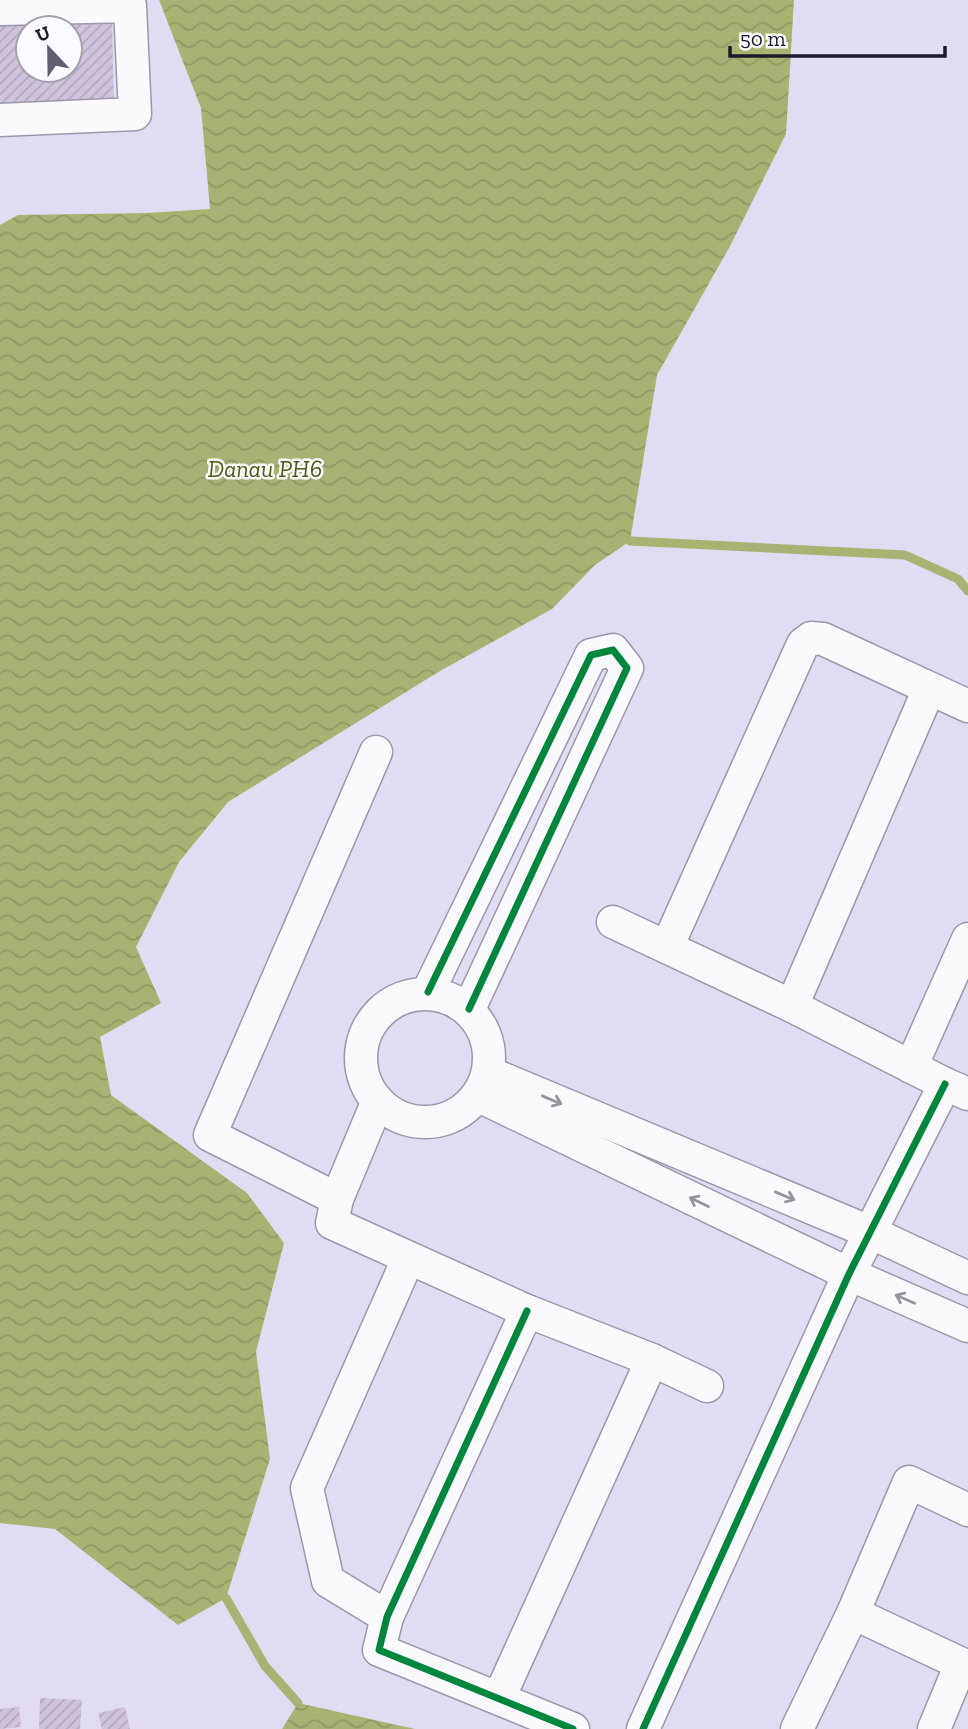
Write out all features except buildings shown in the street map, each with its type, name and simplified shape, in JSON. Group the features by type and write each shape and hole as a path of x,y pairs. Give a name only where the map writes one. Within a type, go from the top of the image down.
{"street":[{"path":"0,9 130,6 135,114 0,120"},
{"path":"667,947 803,644 811,638 823,639 968,706"},
{"path":"428,992 591,655 613,650 627,668 469,1009"},
{"path":"792,1006 929,689"},
{"path":"337,1199 210,1135 376,751"},
{"path":"613,922 792,1006 956,1089 849,1274 643,1729"},
{"path":"911,1067 968,939"},
{"path":"428,992 469,1009 488,1038 484,1085 448,1119 410,1122 377,1103 360,1069 365,1031 391,1002 428,992"},
{"path":"484,1085 872,1233 968,1278"},
{"path":"484,1085 849,1274 968,1326"},
{"path":"377,1103 337,1199 332,1223 527,1311 652,1360 707,1386"},
{"path":"387,1616 328,1581 307,1488 408,1259"},
{"path":"527,1311 387,1616 379,1650 573,1729"},
{"path":"499,1698 652,1360"},
{"path":"797,1729 853,1613 909,1482 968,1510"},
{"path":"853,1613 964,1665 934,1729"}],"water":[{"name":"Danau PH6","path":"159,0 794,0 786,134 729,248 657,375 630,541 595,565 552,609 440,671 228,802 179,862 136,947 161,1003 100,1037 111,1095 247,1193 284,1243 256,1352 270,1459 226,1598 178,1625 55,1529 0,1523 0,225 18,215 210,209 201,108"},
{"path":"298,1703 415,1729 282,1729"}],"waterway":[{"path":"630,541 905,555 958,579 968,591"},
{"path":"226,1598 265,1666 298,1703"}],"cycle path":[{"path":"428,992 591,655 613,650 627,668 469,1009"},
{"path":"643,1729 849,1274 945,1084"},
{"path":"527,1311 387,1617 379,1650 573,1729"}]}
